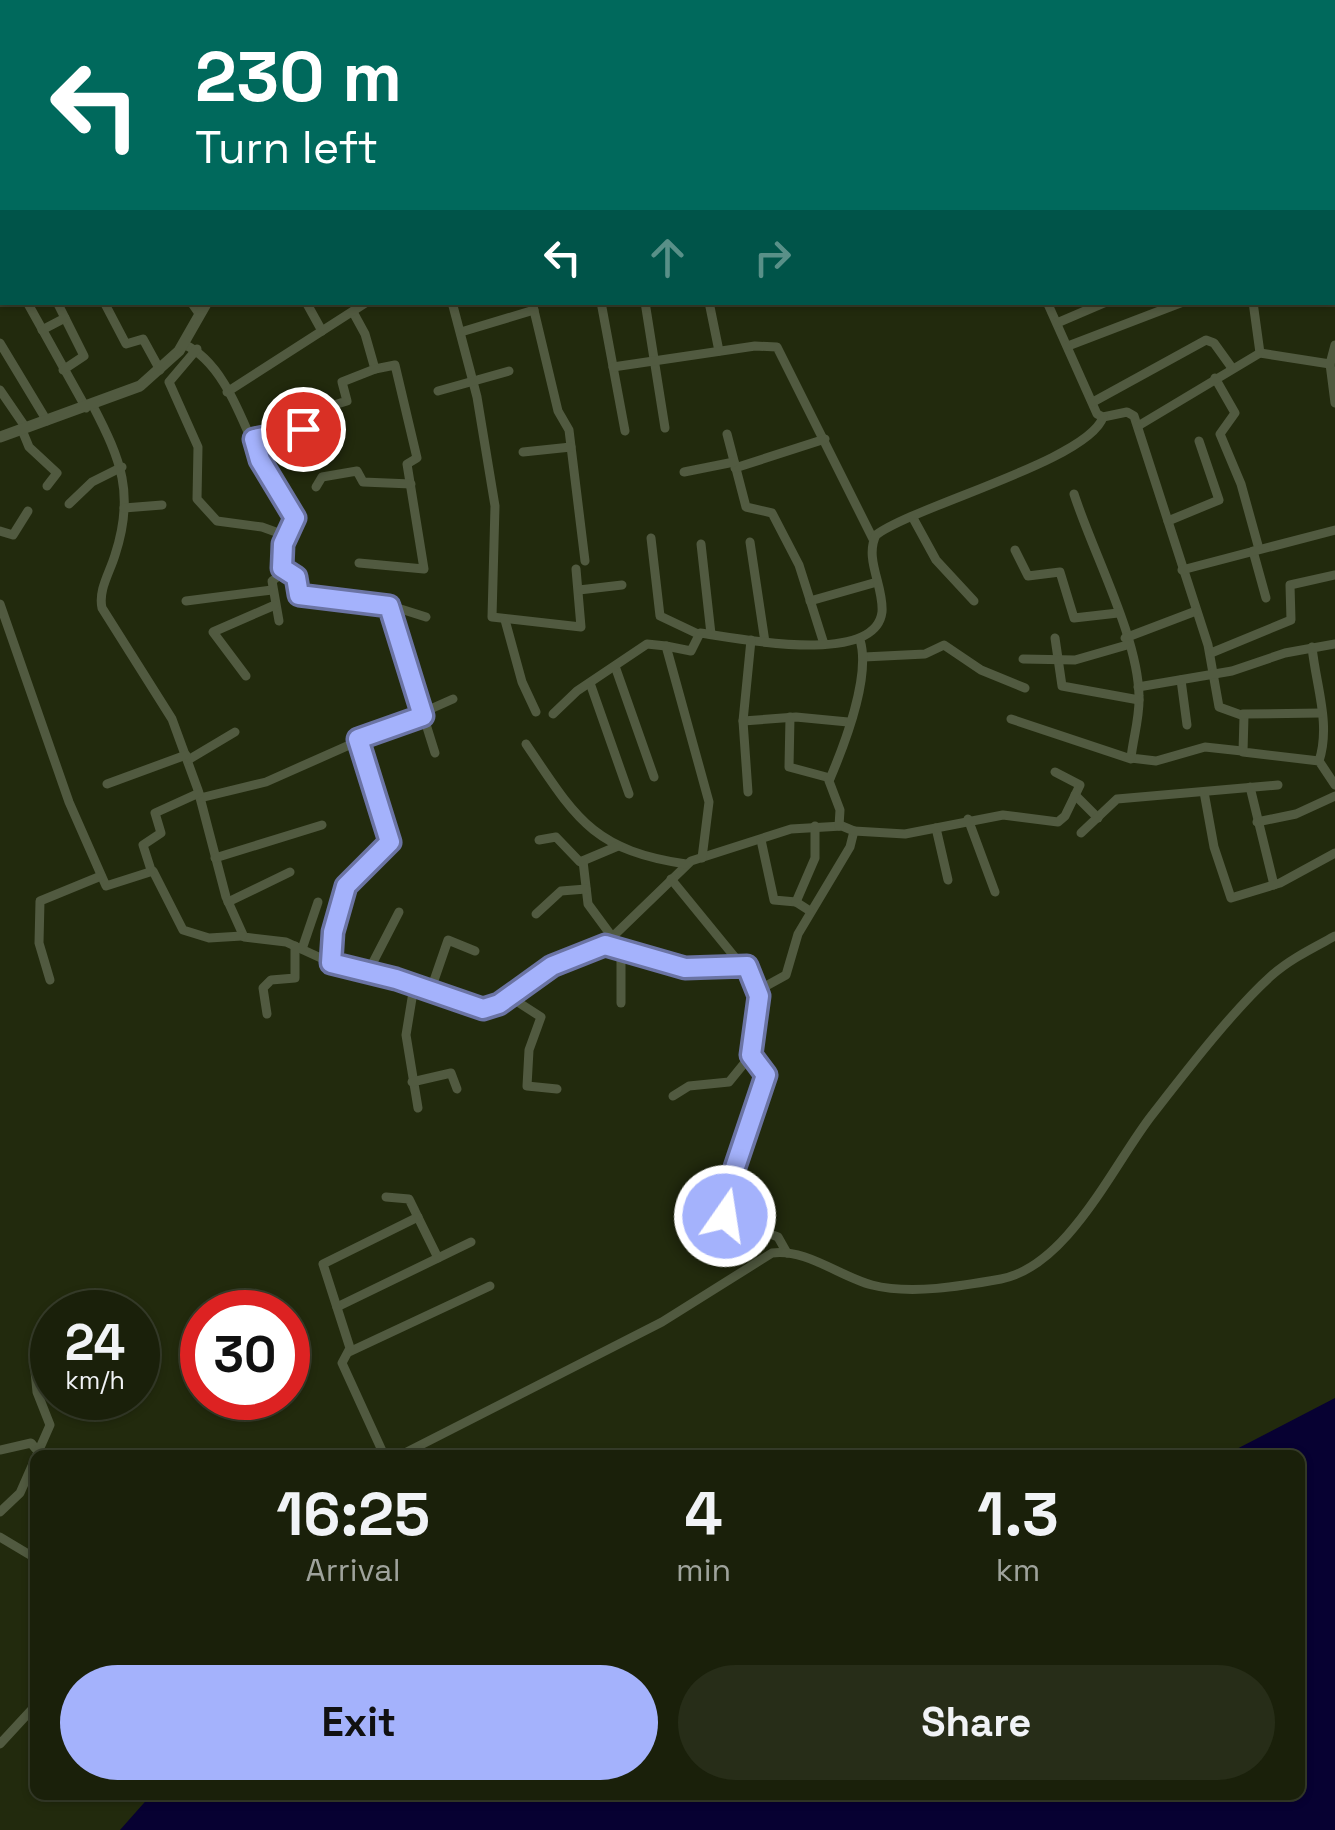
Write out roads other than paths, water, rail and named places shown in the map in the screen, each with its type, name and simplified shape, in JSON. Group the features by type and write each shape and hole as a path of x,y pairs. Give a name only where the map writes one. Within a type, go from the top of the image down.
{"street":[{"path":"29,305 122,467 124,508 118,546 100,599 102,608 165,707 187,758 228,902 242,936"},
{"path":"58,305 84,356 63,370"},
{"path":"106,305 127,345 144,339 160,370"},
{"path":"192,305 200,315"},
{"path":"205,305 190,347 169,382 198,447 196,498 217,521 262,526 288,536"},
{"path":"308,305 322,331"},
{"path":"227,392 363,305"},
{"path":"453,305 474,382 497,532 491,615 505,620 580,627 576,569"},
{"path":"602,305 625,431"},
{"path":"647,305 666,428"},
{"path":"710,305 720,351"},
{"path":"1048,305 1103,417"},
{"path":"1057,323 1099,305"},
{"path":"1068,346 1175,305"},
{"path":"1253,305 1260,353"},
{"path":"461,332 533,306 571,447 585,561"},
{"path":"353,312 366,334 375,369"},
{"path":"42,330 64,318"},
{"path":"1093,402 1206,340 1214,342 1232,368"},
{"path":"0,343 47,421"},
{"path":"1335,345 1330,364 1335,403"},
{"path":"0,437 24,433 47,421 92,409 140,386 190,347"},
{"path":"190,347 227,392 254,439 260,460 293,511 294,526 282,554 284,572"},
{"path":"613,367 777,347 873,539 881,614 874,628 860,640 824,644 698,634 660,616 651,538"},
{"path":"1138,426 1260,353 1330,364"},
{"path":"312,412 347,401 342,382 395,365 418,458 408,463 424,571 359,562"},
{"path":"438,391 509,371"},
{"path":"1216,378 1235,413 1220,434 1242,484 1266,598"},
{"path":"0,390 24,433 57,473 48,486"},
{"path":"873,539 882,530 1092,435 1103,417 1127,412 1138,426 1211,653 1220,710 1243,714 1321,713"},
{"path":"254,439 300,427 307,439"},
{"path":"727,434 746,507 772,513 795,556 824,644"},
{"path":"684,472 735,465 824,438"},
{"path":"1168,522 1219,500 1199,441"},
{"path":"523,452 571,447"},
{"path":"69,504 92,482 122,467"},
{"path":"316,487 322,476 356,471 363,482 411,484"},
{"path":"1074,494 1118,613 1138,687 1140,700 1131,759"},
{"path":"124,508 162,504"},
{"path":"0,531 13,534 28,511"},
{"path":"913,518 936,560 974,601"},
{"path":"1182,570 1335,530"},
{"path":"750,542 765,642"},
{"path":"701,544 711,634"},
{"path":"1015,550 1028,576 1058,570 1074,618 1118,613"},
{"path":"278,620 272,590 274,576 284,572 296,577 299,595 389,606 426,617"},
{"path":"1211,653 1291,620 1290,585 1335,575"},
{"path":"810,601 877,582"},
{"path":"579,590 622,585"},
{"path":"186,600 272,590"},
{"path":"0,604 56,768 101,876 109,886 151,870"},
{"path":"246,676 216,642 214,630 275,605"},
{"path":"389,606 435,753"},
{"path":"1023,659 1057,661 1096,656 1196,611"},
{"path":"505,620 522,682 536,712"},
{"path":"553,714 647,644 691,652 698,634"},
{"path":"1055,638 1062,686 1140,700"},
{"path":"748,792 743,721 751,640"},
{"path":"838,826 840,810 830,778 842,752 864,657 860,640"},
{"path":"1138,687 1215,674 1335,644"},
{"path":"864,657 930,654 944,645 981,670 1025,688"},
{"path":"666,646 709,802 702,858"},
{"path":"1312,647 1321,713 1330,740 1319,761"},
{"path":"616,668 654,776"},
{"path":"1181,680 1186,725"},
{"path":"590,683 629,794"},
{"path":"453,699 423,716 358,739 266,782 200,796 155,812 161,833 142,847 184,930 209,938 242,936 299,947 331,963 483,1009 510,998 552,966 609,941 686,864 815,826 904,834 968,820 1016,815 1058,822 1079,783 1055,772"},
{"path":"1242,750 1243,714"},
{"path":"743,721 790,717 848,722"},
{"path":"790,717 790,766 830,778"},
{"path":"1011,720 1131,759 1156,761 1205,747 1242,750 1319,761 1334,780"},
{"path":"107,784 187,758 234,732"},
{"path":"331,963 333,932 346,886 390,842 358,739"},
{"path":"526,744 576,816 636,855 686,864"},
{"path":"1081,833 1117,799 1278,785"},
{"path":"1250,787 1274,885"},
{"path":"1204,792 1214,847 1229,896 1234,898 1274,885 1335,853"},
{"path":"1075,794 1098,818"},
{"path":"1257,822 1296,814 1335,796"},
{"path":"968,820 994,892"},
{"path":"215,858 322,825"},
{"path":"796,902 814,858 815,826"},
{"path":"936,828 948,880"},
{"path":"672,1096 689,1086 729,1082 751,1055 759,996 766,986 786,975 792,947 850,847 854,831"},
{"path":"539,840 556,837 583,861 589,908 609,941 621,950 696,969 720,969 740,963"},
{"path":"761,840 774,900 796,902 810,911"},
{"path":"583,861 618,846"},
{"path":"228,902 290,872"},
{"path":"50,980 38,942 40,902 101,876"},
{"path":"671,878 740,963 749,968 759,996"},
{"path":"536,914 561,891 586,889"},
{"path":"267,1014 262,988 271,980 295,978 299,947 318,902"},
{"path":"368,972 399,912"},
{"path":"411,1450 662,1322 767,1256 788,1253 868,1284 901,1288 1004,1278 1032,1267 1083,1214 1152,1115 1256,991 1291,960 1335,936"},
{"path":"430,992 448,940 475,950"},
{"path":"620,1002 621,950"},
{"path":"414,986 406,1035 418,1108"},
{"path":"510,998 541,1017 528,1050 527,1086 556,1089"},
{"path":"751,1055 766,1075 723,1210 730,1220 778,1236 788,1253"},
{"path":"412,1082 452,1073 457,1089"},
{"path":"386,1197 407,1198 438,1258"},
{"path":"382,1450 343,1365 349,1352 324,1262 418,1217"},
{"path":"337,1308 471,1242"},
{"path":"349,1352 490,1286"},
{"path":"0,1450 31,1443 36,1449 49,1420"},
{"path":"0,1512 20,1492 30,1465"},
{"path":"0,1537 30,1555"},
{"path":"0,1744 30,1711"}]}
